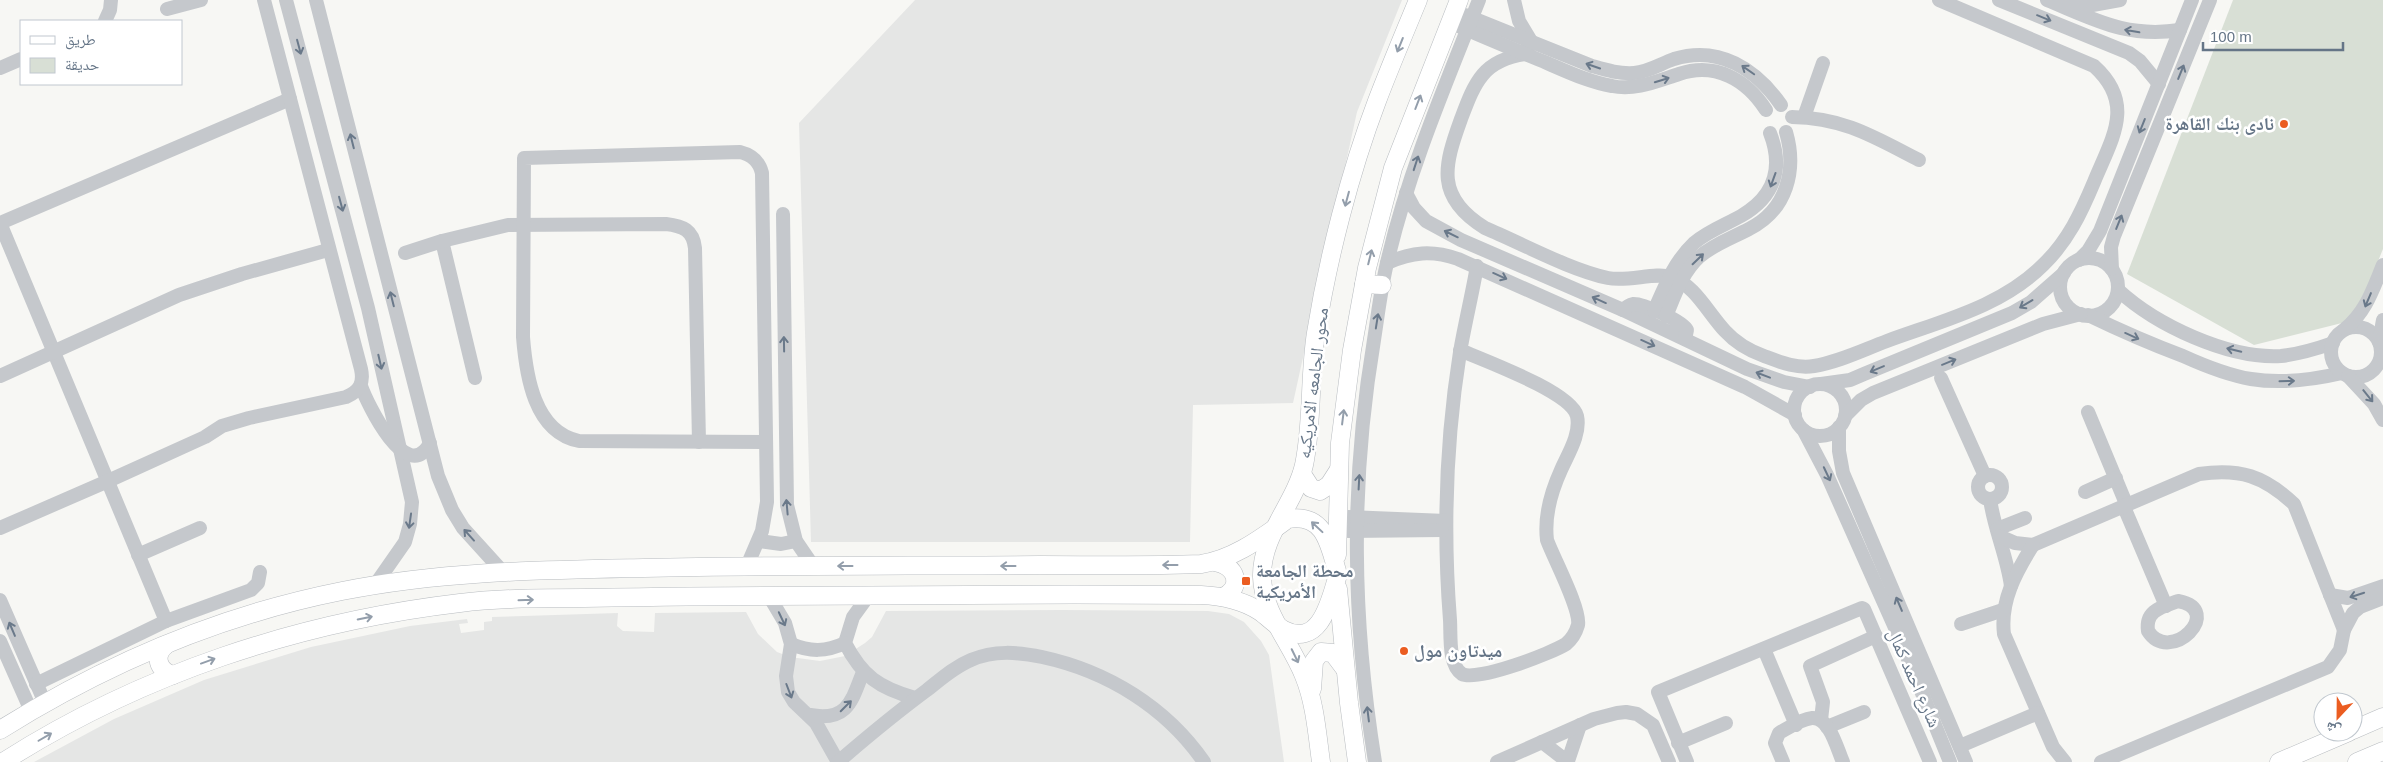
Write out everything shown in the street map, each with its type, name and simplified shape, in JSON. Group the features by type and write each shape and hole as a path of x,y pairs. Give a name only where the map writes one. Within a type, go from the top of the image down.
{"main road":[{"name":"محور الجامعه الامريكيه","path":"1321,762 1311,696 1298,660 1267,602 1262,576 1266,551 1302,474 1308,440 1316,335 1340,228 1360,152 1377,102 1418,0"},
{"name":"محور الجامعه الامريكيه","path":"1357,762 1345,669 1337,574 1338,471 1352,350 1364,284 1393,168 1454,11"},
{"path":"1364,284 1382,285"},
{"path":"1302,474 1311,488 1320,491 1330,485 1338,471"},
{"path":"0,730 38,707 104,672 166,645 269,609 375,585 426,577 502,571 747,566 1185,565 1215,562 1248,547 1288,519 1295,518 1303,518 1317,525 1326,538 1337,574 1326,614 1316,627 1301,633 1293,633 1279,627 1258,611 1222,597 1201,595 869,595 568,598 462,603 378,616 308,631 240,650 173,675 120,698 59,729 4,762"},
{"path":"1215,562 1227,565 1234,574 1235,580 1232,590 1222,597"},
{"path":"166,645 159,652 159,662 164,671 173,675"},
{"path":"1311,696 1314,661 1318,654 1325,651 1333,653 1345,669"},
{"path":"104,672 114,673 121,680 123,689 120,698"},
{"path":"2363,726 2383,717"},
{"path":"2279,762 2325,742"},
{"path":"2357,762 2383,751"}],"street":[{"path":"105,20 110,10 111,0"},
{"path":"167,9 201,0"},
{"path":"0,528 205,437 222,426 346,397 356,392 361,386 363,378 361,369 328,250 264,0"},
{"path":"286,0 368,308 412,502 410,524 405,542 375,585"},
{"path":"316,0 438,476 452,510 463,528 502,571"},
{"path":"1375,762 1360,647 1356,579 1356,524 1362,422 1382,285 1406,193 1424,140 1479,0"},
{"path":"1514,0 1528,48"},
{"path":"1919,160 1854,127 1834,121 1798,117 1782,105 1760,79 1747,68 1732,60 1713,55 1683,57 1635,73 1613,72 1528,48 1492,65 1482,72 1470,95 1446,165 1450,186 1458,205 1468,217 1485,228 1591,273 1619,279 1675,278 1691,289 1725,331 1744,346 1763,356 1788,364 1813,366 1840,358 1980,307 2014,289 2050,258 2078,219 2114,136 2118,121 2118,105 2114,90 2106,77 2094,66 1939,0"},
{"path":"1999,0 2129,53 2140,60 2159,84"},
{"path":"2048,0 2122,29 2150,34 2180,30"},
{"path":"2062,6 2087,6 2120,0"},
{"path":"2080,260 2100,231 2192,0"},
{"path":"2112,269 2111,247 2114,236 2210,0"},
{"path":"1454,11 1470,24 1528,48 1590,81 1614,87 1640,86 1694,70 1709,70 1723,73 1748,87 1766,110"},
{"path":"0,68 20,59"},
{"path":"1770,133 1781,134 1790,128 1798,117 1824,63"},
{"path":"166,622 0,223 290,99"},
{"path":"1660,314 1675,278 1680,258 1696,241 1756,207 1765,197 1772,185 1777,166 1775,146 1762,120 1766,110 1776,105 1782,105"},
{"path":"1675,278 1707,251 1752,228 1768,217 1778,206 1791,173 1790,146 1786,132"},
{"path":"747,566 759,541 767,502 762,173 755,159 740,152 524,158 522,337 524,360 532,391 545,419 554,430 563,436 579,441 765,442"},
{"path":"1406,193 1421,216 1434,226 1773,378 1839,392 1845,403 1838,451 1843,473 1966,762"},
{"path":"783,214 787,505 796,540 813,566"},
{"path":"405,254 442,241 508,225 666,224 683,227 689,231 695,248 699,442"},
{"path":"442,241 475,378"},
{"path":"0,376 55,353 103,328 180,295 242,274 328,250"},
{"path":"1387,263 1408,255 1429,252 1447,255 1477,266 1745,388 1795,415 1827,475 1900,639 1950,762"},
{"path":"764,254 783,254"},
{"path":"1795,415 1797,398 1816,386 1857,377 2012,312 2037,297 2073,263 2094,258 2101,260 2112,269 2116,276 2118,290 2113,303 2102,312 2042,324 1873,393 1862,400 1842,422 1822,436 1804,430"},
{"path":"2118,290 2154,318 2228,349 2254,355 2281,356 2307,352 2332,343 2358,318 2367,304 2383,264"},
{"path":"1460,350 1548,389 1567,401 1576,413 1578,426 1556,481 1545,526 1547,540 1578,618 1572,639 1566,644 1490,673 1473,676 1462,674 1457,669 1453,658 1446,526 1451,429 1460,350 1477,266"},
{"path":"764,272 783,271"},
{"path":"2064,273 2060,287 2061,294 2069,306 2084,315 2220,372 2236,376 2284,381 2345,375 2361,377 2372,372 2381,352 2383,320"},
{"path":"1623,310 1626,306 1636,304 1660,314 1685,326 1687,330 1685,339"},
{"path":"2345,329 2365,328 2376,336 2381,352"},
{"path":"2332,343 2332,360 2374,404 2383,420"},
{"path":"1941,378 1985,476 1979,482 1978,490 1983,497 1990,499 2011,586"},
{"path":"361,386 367,405 377,422 400,449 407,454 416,455 425,451 430,443"},
{"path":"765,395 785,394"},
{"path":"2088,412 2166,606"},
{"path":"1998,532 2015,543 2033,545 2199,474 2220,471 2234,472 2261,479 2294,504 2344,630"},
{"path":"2085,492 2116,478"},
{"path":"1998,532 2025,518"},
{"path":"1337,524 1446,526"},
{"path":"138,555 200,528"},
{"path":"759,541 782,544 796,540"},
{"path":"2033,545 2011,586 2003,610 2004,634 2008,648 2057,755 2065,762"},
{"path":"36,684 166,622 252,590 258,584 260,572"},
{"path":"2330,595 2348,598 2382,591"},
{"path":"2101,762 2328,667 2340,650 2344,630 2353,613 2382,591"},
{"path":"845,643 853,617 869,595"},
{"path":"769,596 780,614 791,644 786,676 788,692 794,702 810,716 838,762 915,698 957,667 986,655 1018,653 1055,660 1102,676 1136,696 1177,730 1204,762"},
{"path":"0,600 36,684 38,707"},
{"name":"شارع احمد كمال","path":"1764,649 1863,608 1930,762"},
{"path":"1961,624 2003,610"},
{"path":"1842,762 1824,724 1823,702 1810,666 1876,636"},
{"path":"0,640 9,662 38,707"},
{"path":"791,644 814,650 830,649 845,643"},
{"path":"845,643 864,672 890,690 915,698"},
{"path":"1687,762 1658,692 1764,649 1796,724"},
{"path":"9,662 24,655"},
{"path":"810,716 827,717 842,711 852,701 864,672"},
{"path":"1783,762 1774,743 1778,733 1812,718 1824,724 1864,712"},
{"path":"1497,762 1580,725 1617,713 1637,714 1653,725 1669,762"},
{"path":"1960,746 2038,713"},
{"path":"1678,743 1726,723"},
{"path":"1542,742 1568,761 1580,725"}],"shaded area":[{"path":"915,0 1402,0 1357,112 1293,403 1193,405 1190,542 811,542 799,123"},
{"path":"886,611 1208,611 1229,614 1244,622 1261,641 1269,655 1284,762 34,762 114,719 204,680 311,647 410,626 467,619 468,623 459,624 461,633 484,630 484,622 492,621 492,617 618,613 617,626 623,631 654,632 655,613 746,612 758,634 777,652 790,657 820,661 845,656 865,643 872,637"}],"green space":[{"name":"نادى بنك القاهرة","path":"2233,0 2383,0 2383,249 2354,320 2254,345 2127,274"}],"place":[{"name":"نادى بنك القاهرة","path":"2284,124"},
{"name":"محطة الجامعة الأمريكية","path":"1246,581"},
{"name":"ميدتاون مول","path":"1404,651"}]}
